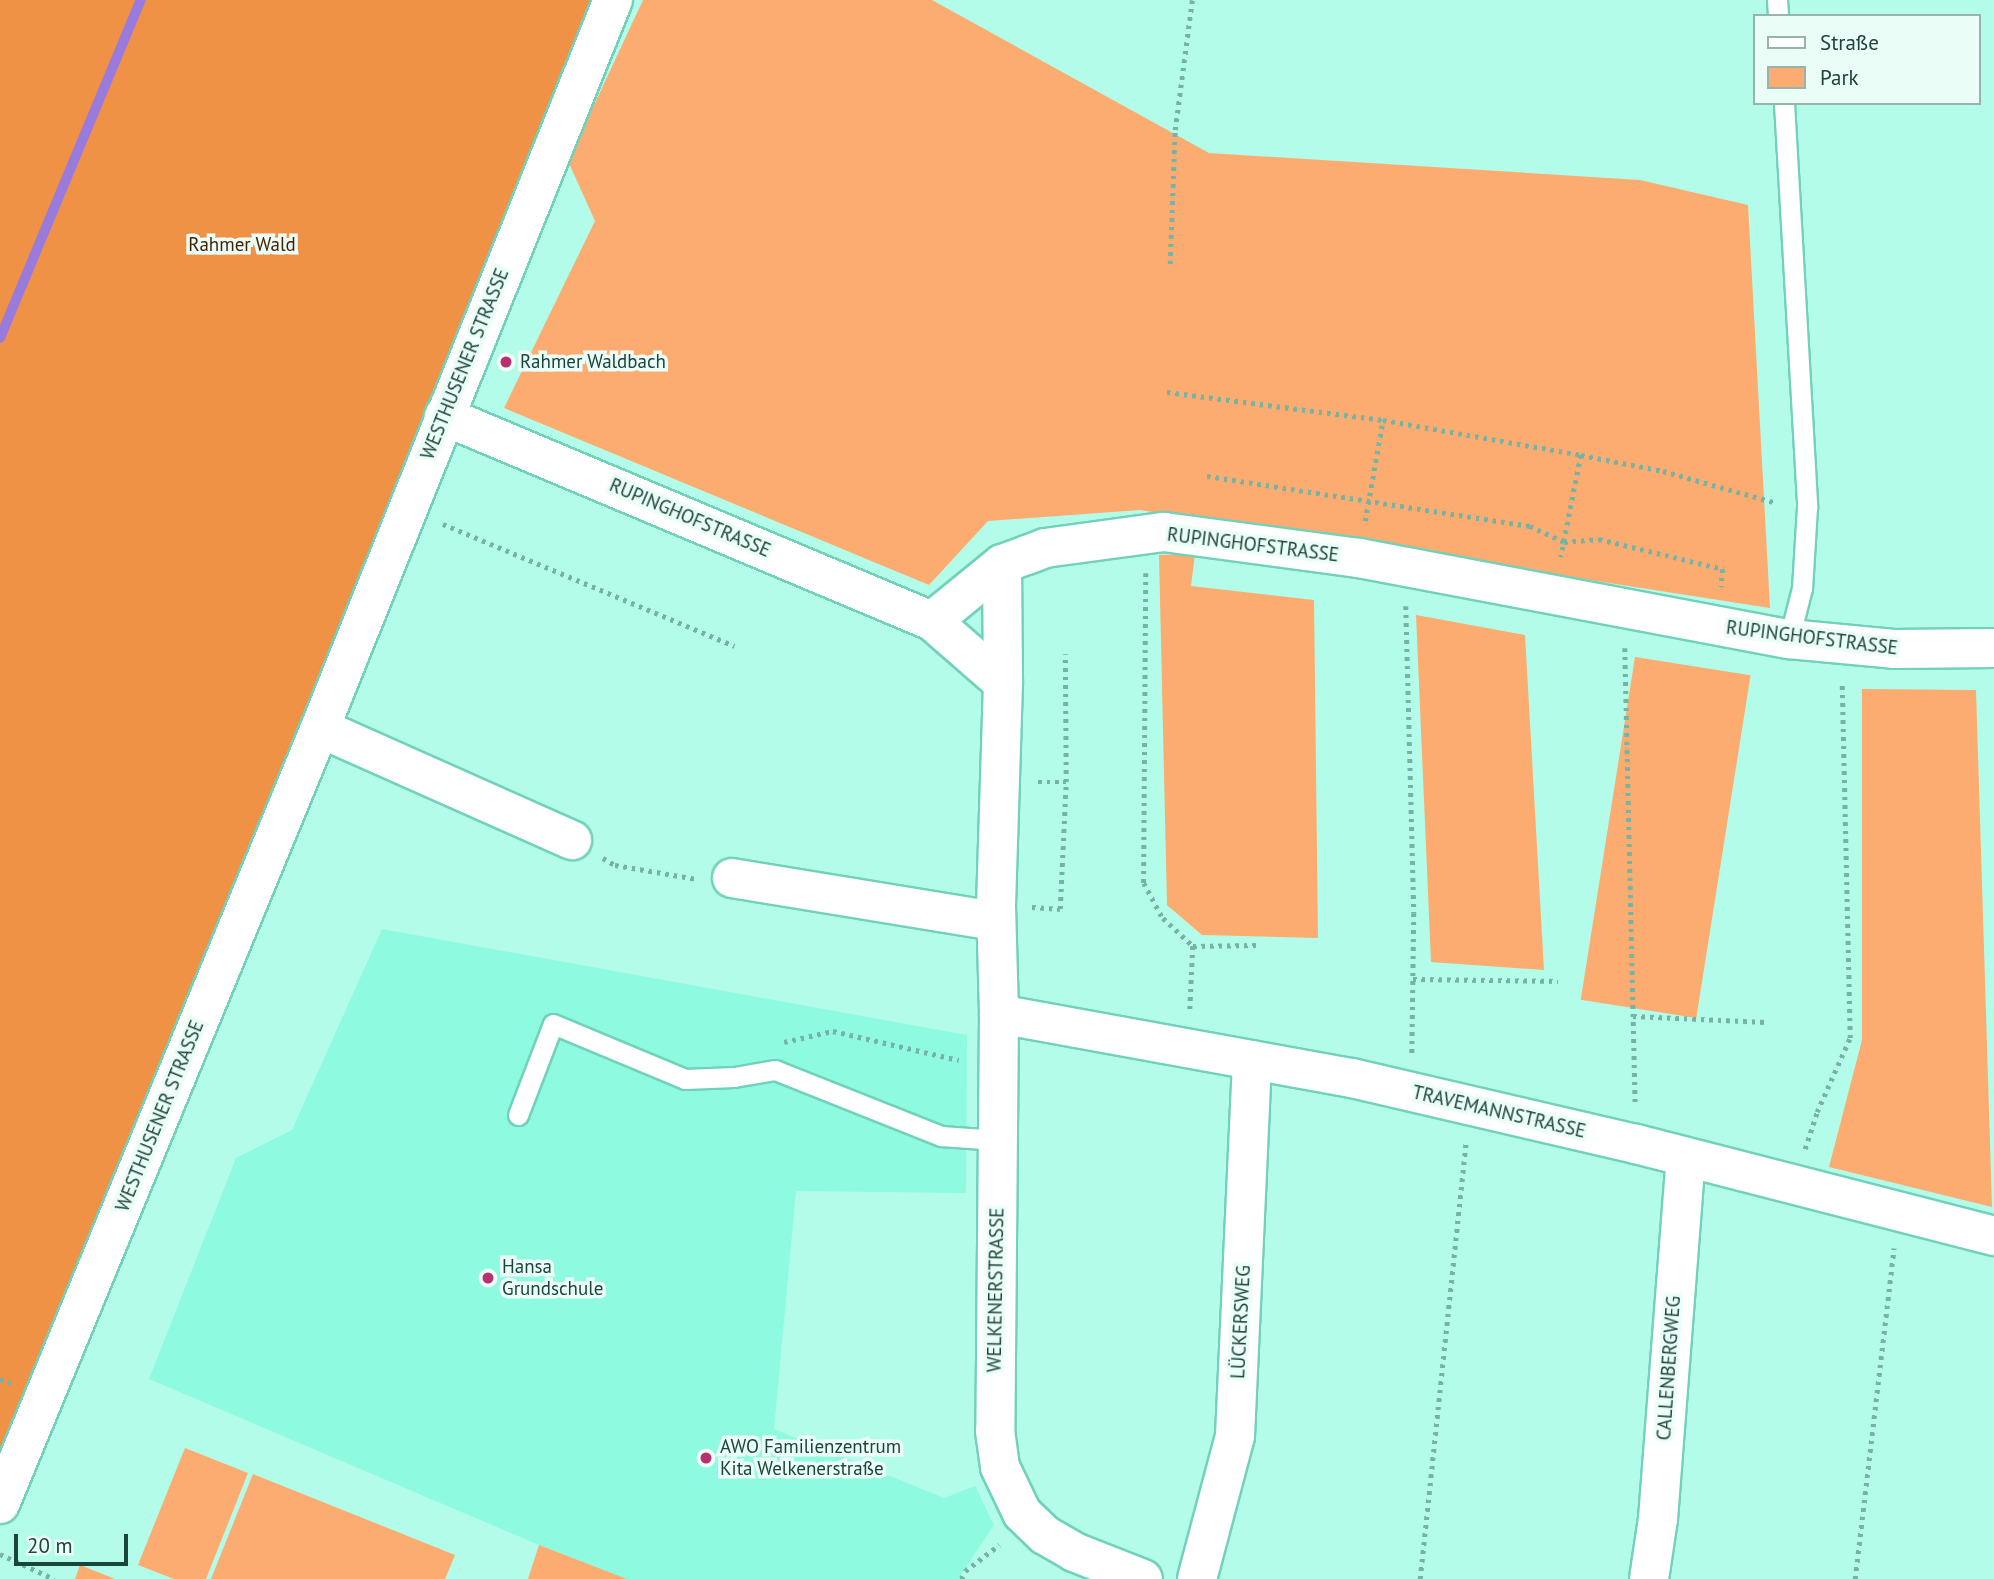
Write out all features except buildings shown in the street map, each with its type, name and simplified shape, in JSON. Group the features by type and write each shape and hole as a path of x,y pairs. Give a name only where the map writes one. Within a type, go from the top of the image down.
{"street":[{"name":"WESTHUSENER STRASSE","path":"0,1504 320,728 613,0"},
{"name":"RUPINGHOFSTRASSE","path":"444,416 932,621 1002,564 1045,548 1164,532 1359,558 1713,627 1789,639 1894,649 1994,648"},
{"name":"WELKENERSTRASSE","path":"1002,564 1003,683 996,914 999,1014 995,1431 1000,1467 1009,1491 1045,1535 1074,1552 1143,1579"},
{"path":"932,621 1003,683"},
{"path":"320,728 572,840"},
{"path":"732,878 996,914"},
{"name":"TRAVEMANNSTRASSE","path":"999,1014 1411,1092 1636,1144 1994,1236"},
{"name":"LÜCKERSWEG","path":"1197,1579 1235,1436 1252,1060"},
{"name":"CALLENBERGWEG","path":"1649,1579 1658,1519 1686,1157"}],"lane":[{"path":"1784,105 1807,511 1802,588 1789,639"},
{"path":"518,1115 553,1024 685,1079 734,1077 775,1070 941,1136 998,1140"}],"path":[{"path":"1170,264 1175,130 1192,0"},
{"path":"1167,392 1382,420 1581,455 1663,471 1807,511"},
{"path":"1359,558 1382,420"},
{"path":"1554,595 1581,455"},
{"path":"1207,476 1530,526 1564,542 1599,539 1723,569 1713,627"},
{"path":"407,508 735,646"},
{"path":"1147,534 1144,883 1163,918 1193,946 1256,945"},
{"path":"1405,567 1413,979 1411,1092"},
{"path":"1624,609 1636,1144"},
{"path":"1793,1186 1816,1112 1850,1038 1841,645"},
{"path":"996,914 1060,909 1066,782 1065,654"},
{"path":"572,840 615,865 712,882 732,878"},
{"path":"1189,1049 1193,946"},
{"path":"1413,979 1558,981"},
{"path":"1633,1016 1766,1022"},
{"path":"734,1077 762,1047 833,1031 998,1069"},
{"path":"1420,1579 1470,1106"},
{"path":"1855,1579 1898,1212"},
{"path":"961,1579 965,1571 1031,1521"},
{"path":"0,1554 54,1579"}],"shaded area":[{"name":"Hansa Grundschule","path":"382,929 967,1035 966,1193 796,1191 774,1429 944,1498 975,1486 994,1525 958,1579 627,1579 539,1545 149,1379 236,1158 292,1130"}],"green space":[{"name":"Rahmer Wald","path":"0,0 602,0 0,1466"},
{"path":"643,0 932,0 1209,153 1640,180 1748,205 1770,608 1140,510 988,521 929,585 504,408 595,221 568,161"},
{"path":"1195,554 1191,586 1314,600 1318,938 1202,935 1167,905 1159,555"},
{"path":"1416,615 1525,635 1544,970 1431,962"},
{"path":"1635,657 1751,675 1696,1018 1581,1000"},
{"path":"1862,689 1976,690 1992,1207 1829,1167 1862,1040"},
{"path":"185,1448 248,1473 206,1579 174,1579 138,1565"},
{"path":"253,1474 455,1555 445,1579 211,1579"},
{"path":"539,1545 627,1579 528,1579"},
{"path":"80,1565 115,1579 75,1579"}],"waterway":[{"name":"Rahmer Waldbach","path":"0,338 141,0"}],"place":[{"name":"Rahmer Waldbach","path":"506,362"},
{"name":"Hansa Grundschule","path":"488,1278"},
{"name":"AWO Familienzentrum Kita Welkenerstraße","path":"706,1458"}]}
